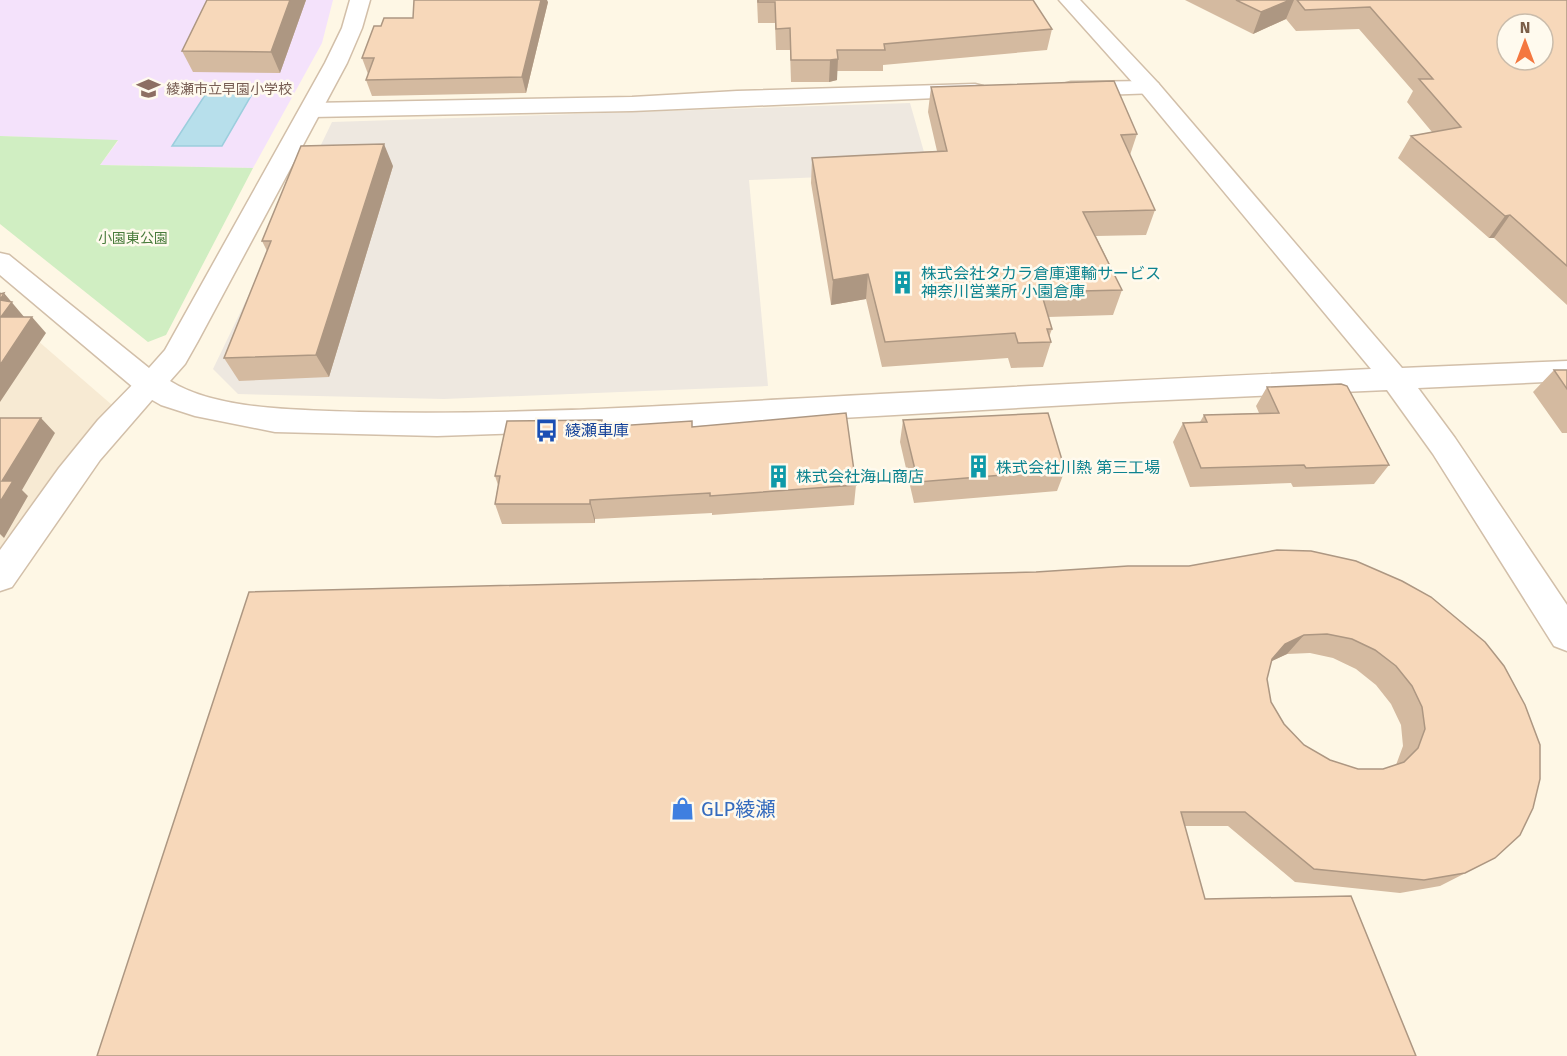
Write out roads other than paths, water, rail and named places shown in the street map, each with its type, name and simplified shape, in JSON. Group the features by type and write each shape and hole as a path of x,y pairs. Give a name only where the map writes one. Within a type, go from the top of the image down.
{"street":[{"path":"3,569 127,406 175,357 311,110 352,28 360,0"},
{"path":"1069,0 1150,88 1396,380 1444,446 1567,635"},
{"path":"1050,89 1150,88"},
{"path":"311,110 632,104 737,98 994,90"},
{"path":"2,266 150,385 172,397 195,405 275,421 437,425 646,418 1134,390 1567,371"}],"water":[{"path":"209,89 255,89 222,146 172,146"}],"place":[{"name":"綾瀬市立早園小学校","path":"148,89"},
{"name":"株式会社タカラ倉庫運輸サービス 神奈川営業所 小園倉庫","path":"903,282"},
{"name":"綾瀬車庫","path":"547,430"},
{"name":"株式会社川熱 第三工場","path":"978,467"},
{"name":"株式会社海山商店","path":"778,476"},
{"name":"GLP綾瀬","path":"683,809"}],"park label":[{"name":"小園東公園","path":"133,238"}]}
